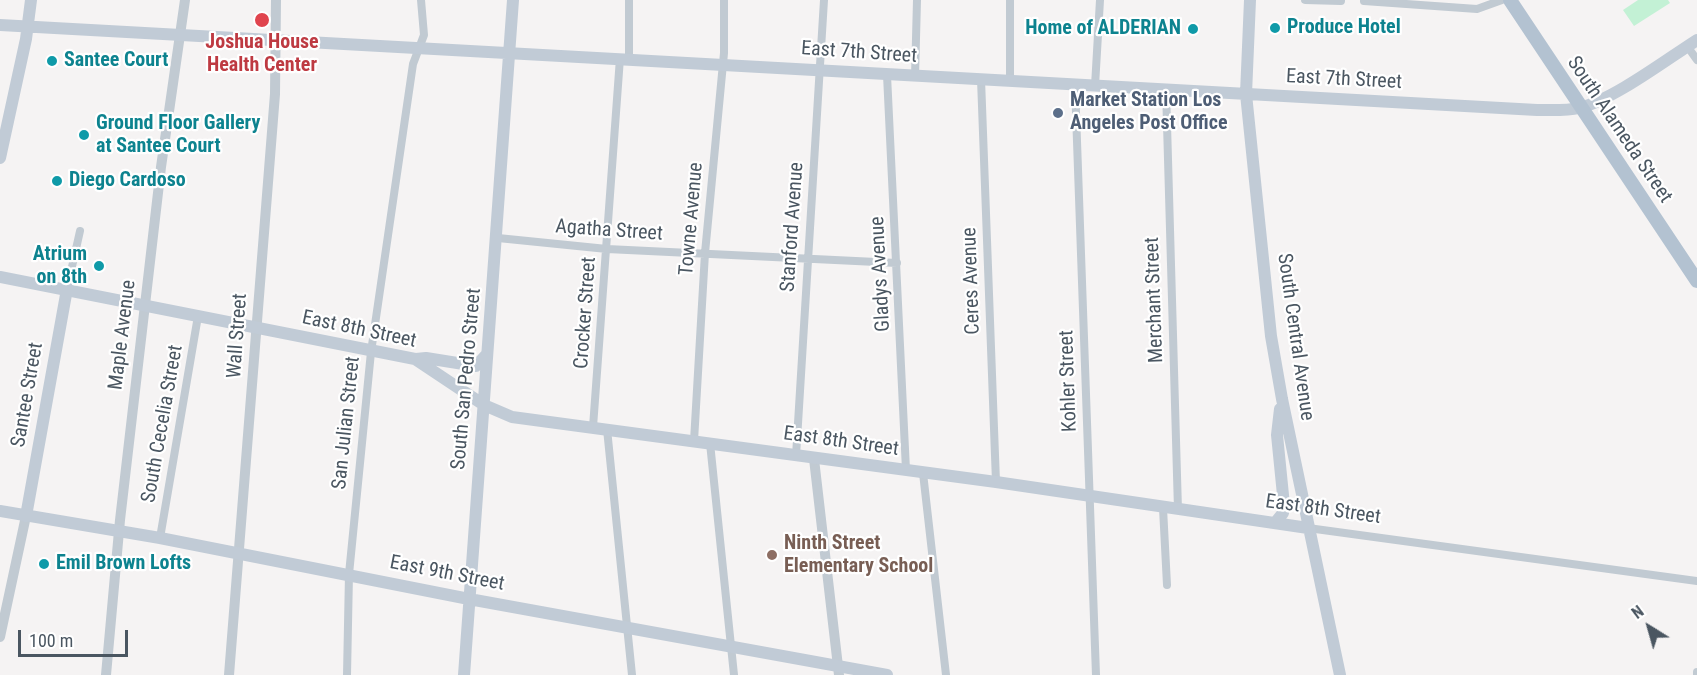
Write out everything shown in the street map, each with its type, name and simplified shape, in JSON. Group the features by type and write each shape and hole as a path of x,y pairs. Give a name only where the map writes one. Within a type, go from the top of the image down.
{"main road":[{"path":"0,158 28,27 31,0"},
{"path":"509,52 513,0"},
{"name":"South Central Avenue","path":"1251,0 1246,94 1271,336 1281,399 1340,675"},
{"name":"South Alameda Street","path":"1510,0 1697,281"},
{"name":"East 7th Street","path":"0,25 625,58 1485,109 1581,108 1610,94 1692,43"},
{"name":"South San Pedro Street","path":"464,675 498,238 509,52"},
{"name":"East 8th Street","path":"0,277 371,352 416,359 484,405 512,417 996,482 1308,528"},
{"name":"Santee Street","path":"26,516 67,289"},
{"path":"416,359 426,358 476,366 484,361 488,353"},
{"path":"1275,523 1283,513 1284,505 1277,435 1281,399"},
{"path":"0,505 18,508 24,505 32,486"},
{"name":"East 9th Street","path":"0,512 160,538 469,599 627,626 838,670 887,675"}],"street":[{"name":"Maple Avenue","path":"106,675 119,531 168,104 181,36 185,0"},
{"name":"Wall Street","path":"229,675 275,94 276,0"},
{"name":"San Julian Street","path":"347,675 349,574 371,352 412,64 425,29 421,0"},
{"name":"Crocker Street","path":"593,427 629,0"},
{"name":"Towne Avenue","path":"694,441 705,253 722,65 724,0"},
{"name":"Stanford Avenue","path":"796,456 824,0"},
{"path":"915,77 917,0"},
{"path":"1010,0 1010,81"},
{"path":"1095,86 1100,0"},
{"path":"1305,0 1341,1"},
{"path":"1364,1 1477,9 1502,0"},
{"path":"1692,43 1697,60"},
{"name":"Gladys Avenue","path":"887,75 906,470"},
{"name":"Ceres Avenue","path":"981,79 996,482"},
{"name":"Kohler Street","path":"1075,85 1096,675"},
{"name":"Merchant Street","path":"1166,89 1178,510"},
{"name":"Santee Street","path":"67,289 80,231"},
{"name":"Agatha Street","path":"498,238 607,249 897,263"},
{"name":"South Cecelia Street","path":"160,538 198,316"},
{"path":"607,429 632,675"},
{"path":"710,444 734,675"},
{"path":"814,459 838,670"},
{"path":"923,473 946,675"},
{"path":"1163,508 1167,585"},
{"name":"Santee Street","path":"0,637 26,516"},
{"name":"East 8th Street","path":"1308,528 1697,581"}],"green space":[{"path":"1638,0 1668,0 1670,3 1634,26 1623,10"}],"place":[{"name":"Joshua House Health Center","path":"262,20"},
{"name":"Produce Hotel","path":"1275,28"},
{"name":"Home of ALDERIAN","path":"1193,29"},
{"name":"Santee Court","path":"52,61"},
{"name":"Market Station Los Angeles Post Office","path":"1058,113"},
{"name":"Ground Floor Gallery at Santee Court","path":"84,135"},
{"name":"Diego Cardoso","path":"57,181"},
{"name":"Atrium on 8th","path":"99,266"},
{"name":"Ninth Street Elementary School","path":"772,555"},
{"name":"Emil Brown Lofts","path":"44,564"}]}
